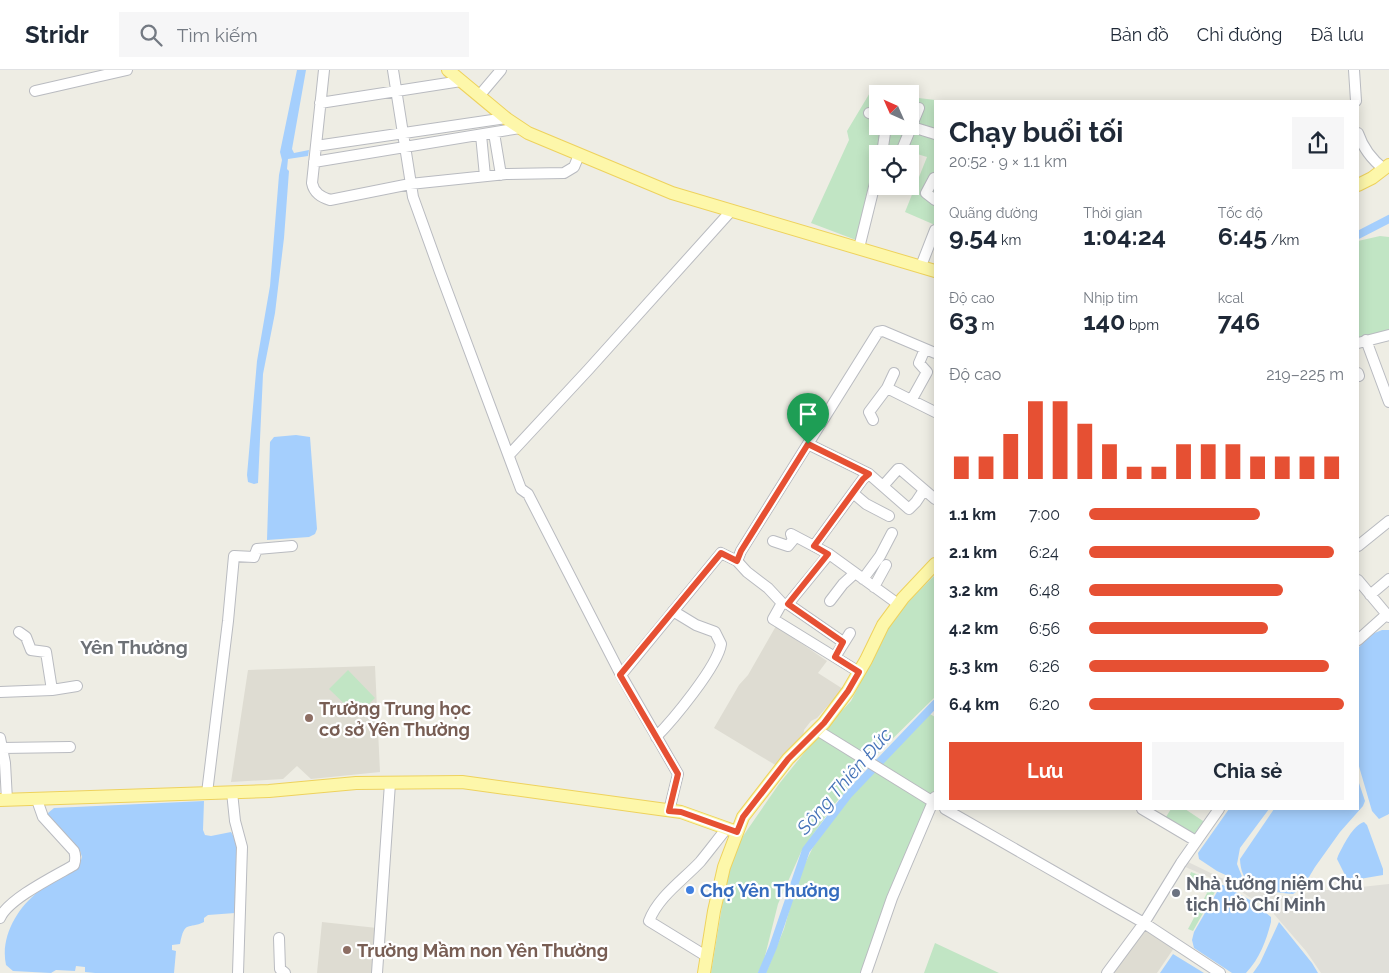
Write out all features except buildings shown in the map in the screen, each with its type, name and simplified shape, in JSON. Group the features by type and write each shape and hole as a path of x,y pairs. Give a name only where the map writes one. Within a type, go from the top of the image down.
{"main road":[{"path":"448,70 520,128 579,155 672,193 859,248 922,262 934,270"},
{"path":"1359,184 1372,178 1386,167"},
{"path":"704,973 714,911 732,830 788,759 817,730 848,691 883,625 924,573 934,565"},
{"path":"4,800 232,792 356,783 462,782 681,812 732,830"}],"street":[{"path":"35,91 128,70"},
{"path":"324,70 312,183 313,188 320,196 330,200 410,184 501,174 564,173 574,167 579,155"},
{"path":"392,70 413,197 521,489 528,494 620,675 678,774 669,811"},
{"path":"479,96 501,70"},
{"path":"1354,70 1356,100"},
{"path":"320,103 461,81"},
{"path":"316,146 506,118"},
{"path":"314,162 520,128"},
{"path":"919,129 934,134"},
{"path":"494,133 501,174"},
{"path":"481,135 485,176"},
{"path":"1359,136 1372,160 1386,167"},
{"path":"934,178 926,193 934,199"},
{"path":"859,248 872,195"},
{"path":"509,455 731,211"},
{"path":"922,262 934,232"},
{"path":"737,561 741,551 878,332 883,331 930,351 919,363 927,372 912,400"},
{"path":"1388,395 1362,341 1389,335"},
{"path":"873,420 869,412 887,388 894,373"},
{"path":"887,388 932,411"},
{"path":"808,444 869,474 909,509 924,490"},
{"path":"883,486 899,469 934,498"},
{"path":"814,546 863,479 869,474"},
{"path":"853,493 866,504 889,516"},
{"path":"1359,545 1389,521"},
{"path":"830,601 843,584 859,576 880,556 892,533"},
{"path":"773,540 788,546 793,540 791,534 828,554 898,604"},
{"path":"207,793 234,556 254,557 257,549 292,546"},
{"path":"620,675 721,553 737,561 747,572 785,604 843,642"},
{"path":"828,554 773,620 859,672"},
{"path":"874,587 886,565"},
{"path":"1370,595 1389,579"},
{"path":"1359,581 1388,616 1359,639"},
{"path":"656,737 668,725 710,668 720,650 721,644 715,632 696,625 673,610"},
{"path":"19,632 26,637 31,650 46,652 52,690"},
{"path":"835,657 850,633"},
{"path":"0,692 52,690 77,686"},
{"path":"817,730 934,801 892,898 866,973"},
{"path":"4,800 5,763 1,743 70,747"},
{"path":"377,973 390,783"},
{"path":"232,792 235,821 242,847 238,973"},
{"path":"0,918 10,906 25,894 74,864 75,861 76,855 74,851 43,816 37,800"},
{"path":"947,810 1144,923 1220,973"},
{"path":"1144,810 1196,841"},
{"path":"1107,973 1144,923 1180,864 1218,810"},
{"path":"706,956 649,921 651,915 665,896 732,830"},
{"path":"280,938 280,969 285,973"}],"shaded area":[{"path":"776,626 827,661 818,673 843,689 817,718 811,721 804,730 803,738 777,766 714,728 739,685 748,675"},
{"name":"Trường Trung học cơ sở Yên Thường","path":"375,666 380,772 311,779 297,766 283,779 231,782 248,670"},
{"path":"1186,861 1221,878 1282,896 1299,897 1312,890 1333,890 1389,884 1389,973 1321,973 1306,951 1273,913 1239,890 1183,866"},
{"name":"Trường Mầm non Yên Thường","path":"322,922 377,928 374,973 317,973"},
{"path":"1144,929 1174,948 1157,973 1113,973"}],"green space":[{"path":"869,94 869,135 919,135 919,98 936,100 934,225 905,212 912,195 919,195 919,177 927,157 919,155 919,145 888,145 881,143 880,145 869,145 869,190 856,240 811,223 849,140 847,131"},
{"path":"1380,236 1389,237 1389,331 1359,339 1359,241"},
{"path":"934,576 934,698 873,758 833,806 801,852 778,904 764,960 758,973 711,973 727,876 741,839 779,784 816,738 851,701 898,611"},
{"path":"348,670 375,698 357,716 329,689"},
{"path":"930,714 934,716 934,793 889,891 862,973 766,973 784,929 799,876 813,847 851,796"},
{"path":"1170,810 1186,810 1206,823 1195,839 1164,820"},
{"path":"1191,872 1220,883 1193,931 1188,929 1207,893 1205,889 1188,880"},
{"path":"935,943 999,973 924,973"}],"water":[{"path":"297,70 306,70 292,149 294,153 309,150 308,156 288,159 287,169 289,171 284,238 275,313 263,374 258,483 254,484 248,482 247,475 257,361 270,286 279,175 282,160 280,152"},
{"path":"296,435 310,437 317,529 315,534 309,537 267,540 270,442 274,437"},
{"path":"1382,630 1389,630 1389,814 1379,819 1372,811 1359,766 1359,647 1372,634"},
{"path":"1359,783 1365,801 1363,806 1340,832 1303,887 1293,894 1274,892 1251,884 1245,878 1240,859 1273,810 1359,810"},
{"path":"204,801 203,830 205,835 211,836 231,832 235,840 239,871 235,913 208,915 204,918 204,922 186,928 180,944 172,945 172,950 176,951 174,973 95,973 85,972 85,967 76,966 75,971 56,970 51,973 13,971 6,965 5,954 8,934 17,915 31,898 80,863 82,857 80,851 48,818 48,813 54,808"},
{"path":"1228,810 1268,810 1240,848 1237,864 1245,884 1217,871 1199,859 1198,853"},
{"path":"1364,822 1367,825 1383,869 1383,875 1348,881 1337,859 1352,831"},
{"path":"1221,885 1250,900 1271,917 1262,949 1246,973 1232,973 1194,948 1192,940 1194,932"},
{"path":"1279,922 1318,973 1253,973 1260,963"},
{"path":"1173,954 1204,973 1160,973"}],"waterway":[{"name":"Sông Thiên Đức","path":"1359,234 1389,219"},
{"name":"Sông Thiên Đức","path":"762,973 773,947 806,850 848,795 934,705"}],"place":[{"name":"Trường Trung học cơ sở Yên Thường","path":"309,718"},
{"name":"Chợ Yên Thường","path":"690,890"},
{"name":"Nhà tưởng niệm Chủ tịch Hồ Chí Minh","path":"1176,893"},
{"name":"Trường Mầm non Yên Thường","path":"347,950"}],"district":[{"name":"Yên Thường","path":"134,647"}],"route":[{"path":"808,444 869,474 863,479 814,546 828,554 788,604 843,642 835,657 859,672 848,691 824,723 788,759 743,817 737,832 681,812 669,811 678,774 620,675 721,553 737,561 741,551 808,444"}]}
